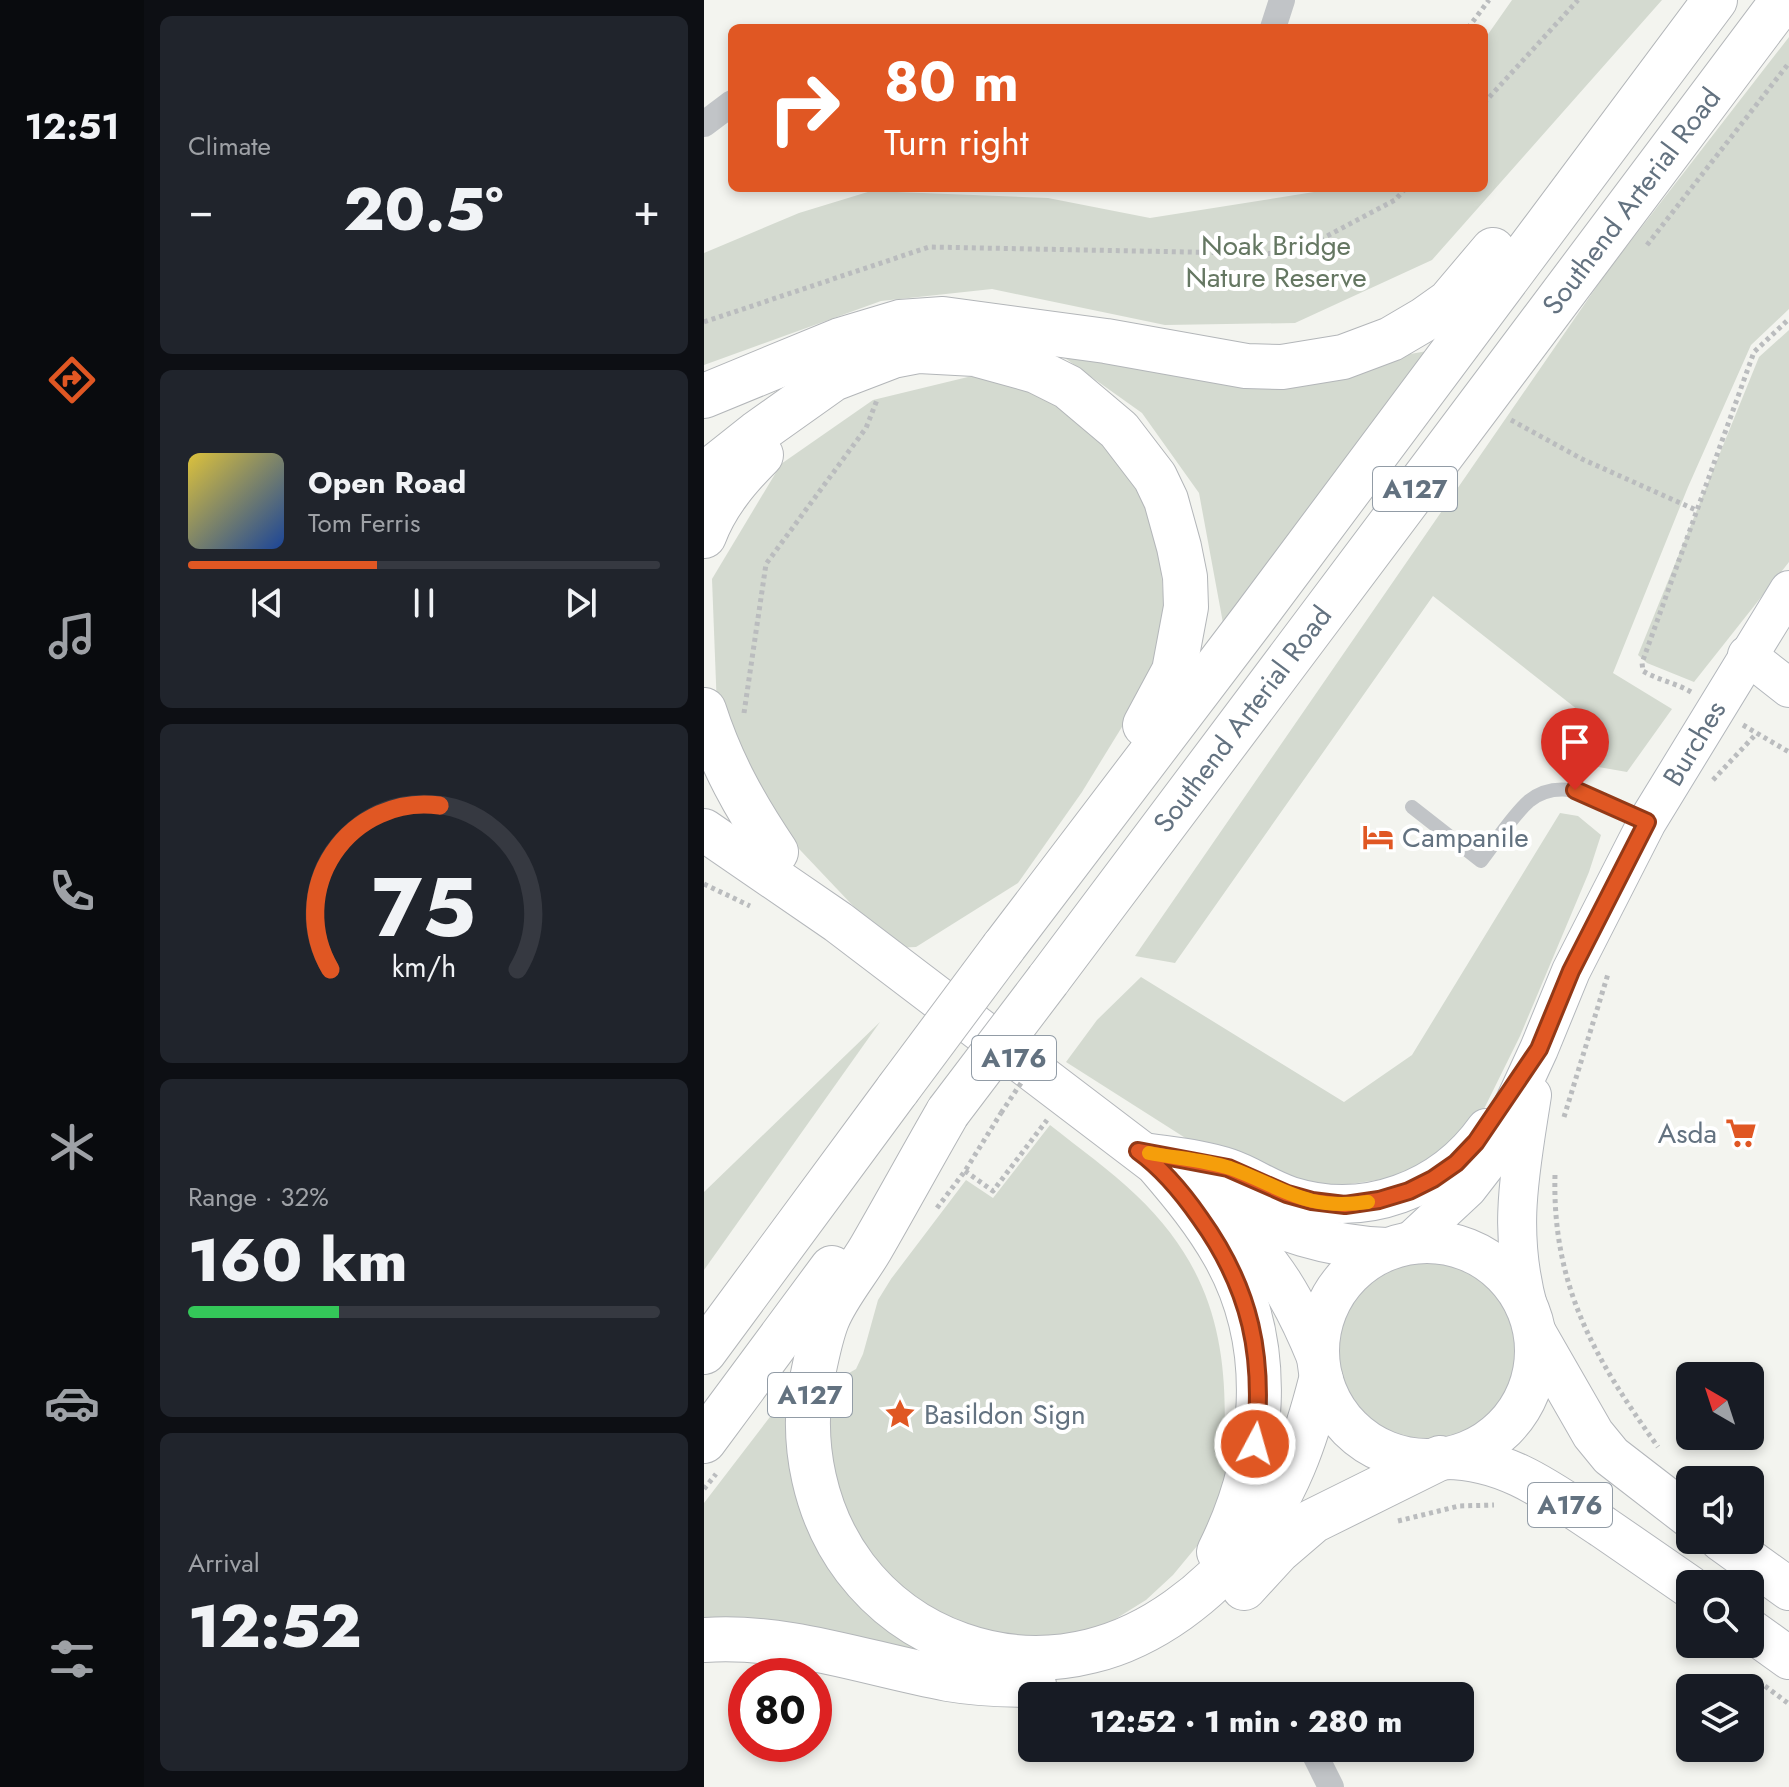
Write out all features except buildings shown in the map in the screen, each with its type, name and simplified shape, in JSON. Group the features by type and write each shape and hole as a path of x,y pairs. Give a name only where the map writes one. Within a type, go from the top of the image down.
{"highway":[{"path":"704,396 840,340 900,322 943,319 978,323 1106,341 1246,366 1282,367 1343,357 1391,339 1449,302 1469,281 1626,79 1697,0"},
{"name":"Southend Arterial Road","path":"704,1352 1008,941 1253,619 1715,0"},
{"name":"Southend Arterial Road","path":"704,1441 1783,0"},
{"name":"A127","path":"704,475 802,399 844,374 893,356 919,351 975,354 1036,371 1068,387 1119,430 1155,477 1166,500 1185,577 1186,607 1174,671 1143,729 1008,941"},
{"name":"A127","path":"704,536 720,503 740,476 798,422 833,398 889,369 944,356 975,354"},
{"path":"723,717 733,783 776,852"},
{"name":"A127","path":"948,1112 870,1251 827,1319 812,1380 808,1422 810,1455 818,1494 841,1549 883,1599 907,1618 939,1637 985,1653 1058,1658 1094,1651 1149,1627 1195,1598 1222,1574 1250,1541 1291,1475 1311,1422 1320,1368"},
{"name":"A127","path":"1148,1158 1212,1235 1236,1279 1254,1334 1260,1402 1252,1461 1235,1522 1219,1553 1196,1585 1149,1627"},
{"path":"704,1640 735,1638 799,1646 949,1679 996,1685 1040,1685 1115,1670 1169,1646 1205,1624 1293,1536 1313,1521 1443,1458"}],"main road":[{"name":"A176","path":"704,771 838,922"},
{"name":"A176","path":"704,830 838,922 1231,1221 1275,1270 1290,1294 1320,1368"},
{"name":"A176","path":"1194,1190 1307,1238 1351,1246 1398,1246"},
{"path":"1451,1244 1489,1260 1517,1288 1532,1322 1536,1356 1531,1386 1516,1414 1494,1437 1468,1451 1443,1458 1417,1460 1389,1453 1363,1440 1342,1420 1320,1368 1320,1330 1328,1304 1343,1281 1363,1262 1398,1246 1451,1244"},
{"name":"A176","path":"1532,1322 1593,1434 1611,1456 1676,1507"},
{"name":"A176","path":"1443,1458 1464,1458 1496,1465 1537,1484 1676,1578"},
{"path":"1740,1554 1789,1589"},
{"path":"1764,1640 1789,1658"}],"street":[{"path":"1274,24 1282,0"},
{"path":"704,124 728,106"},
{"name":"Burches","path":"1398,1246 1468,1188 1485,1166 1571,971 1647,822 1789,590"},
{"path":"1747,655 1789,688"},
{"path":"1148,1158 1228,1168 1287,1194 1312,1201 1345,1205 1379,1200 1409,1191 1456,1163 1476,1142 1539,1049"},
{"name":"Burches","path":"1532,1322 1517,1257 1515,1225 1516,1196 1539,1049"},
{"path":"1318,1762 1331,1787"}],"lane":[{"path":"1412,807 1481,861 1529,801 1549,791 1575,790 1647,822"}],"path":[{"path":"1471,24 1489,0"},
{"path":"1488,99 1578,0"},
{"path":"704,322 929,247 1293,254 1395,200 1402,192"},
{"path":"1789,319 1754,352 1642,663 1643,671 1679,685 1789,752"},
{"path":"723,717 766,564 866,428 889,369"},
{"path":"1511,420 1582,459 1696,510"},
{"path":"1706,790 1756,734"},
{"path":"1563,1120 1609,970"},
{"path":"1001,1113 1049,1040"},
{"path":"965,1171 993,1191 1047,1119"},
{"path":"1556,1164 1554,1212 1562,1264 1576,1307 1594,1349 1633,1413 1666,1459"}],"green space":[{"name":"Noak Bridge Nature Reserve","path":"1512,0 1662,0 1432,260 1295,323 1165,325 992,289 881,301 704,365 704,253 799,213 868,192 1048,198 1150,218 1314,192 1488,192 1488,34"},
{"path":"1789,37 1789,309 1751,345 1688,487 1613,673 1672,709 1627,772 1587,765 1587,717 1433,596 1175,963 1135,956 1606,273"},
{"path":"1789,330 1789,562 1694,682 1647,663 1638,655 1759,357"},
{"path":"1456,346 1223,623 1199,493 1142,413 1062,356 1233,385"},
{"path":"972,376 1064,397 1155,498 1168,652 1082,792 1018,883 916,947 893,948 783,832 717,709 712,579 781,464 873,400"},
{"path":"1560,813 1578,816 1601,835 1589,872 1520,1036 1481,1115 1411,1175 1317,1189 1187,1139 1066,1062 1097,1020 1141,977 1344,1102 1412,1055"},
{"path":"880,1022 704,1270 704,1192"},
{"path":"1050,1125 1136,1195 1183,1250 1199,1279 1210,1309 1223,1373 1224,1445 1234,1447 1215,1511 1197,1546 1173,1575 1146,1600 1109,1623 1073,1635 989,1637 918,1611 839,1520 823,1388 856,1369 878,1300 966,1180 993,1198"},
{"path":"1428,1262 1462,1269 1492,1288 1511,1318 1518,1352 1511,1386 1492,1416 1462,1435 1428,1442 1394,1435 1364,1416 1345,1386 1338,1352 1345,1318 1364,1288 1394,1269"},
{"path":"800,1393 809,1500 973,1664 704,1626 704,1503 786,1396"}],"slow traffic":[{"path":"1149,1153 1228,1168 1287,1194 1312,1201 1345,1205 1368,1202"}],"place":[{"name":"Campanile","path":"1378,837"},
{"name":"Asda","path":"1741,1133"},
{"name":"Basildon Sign","path":"900,1414"}],"route":[{"path":"1255,1444 1260,1402 1259,1369 1254,1334 1236,1279 1225,1256 1187,1198 1159,1166 1138,1151 1228,1168 1287,1194 1345,1205 1409,1191 1456,1163 1498,1112 1539,1049 1571,971 1647,822 1575,790"}]}
